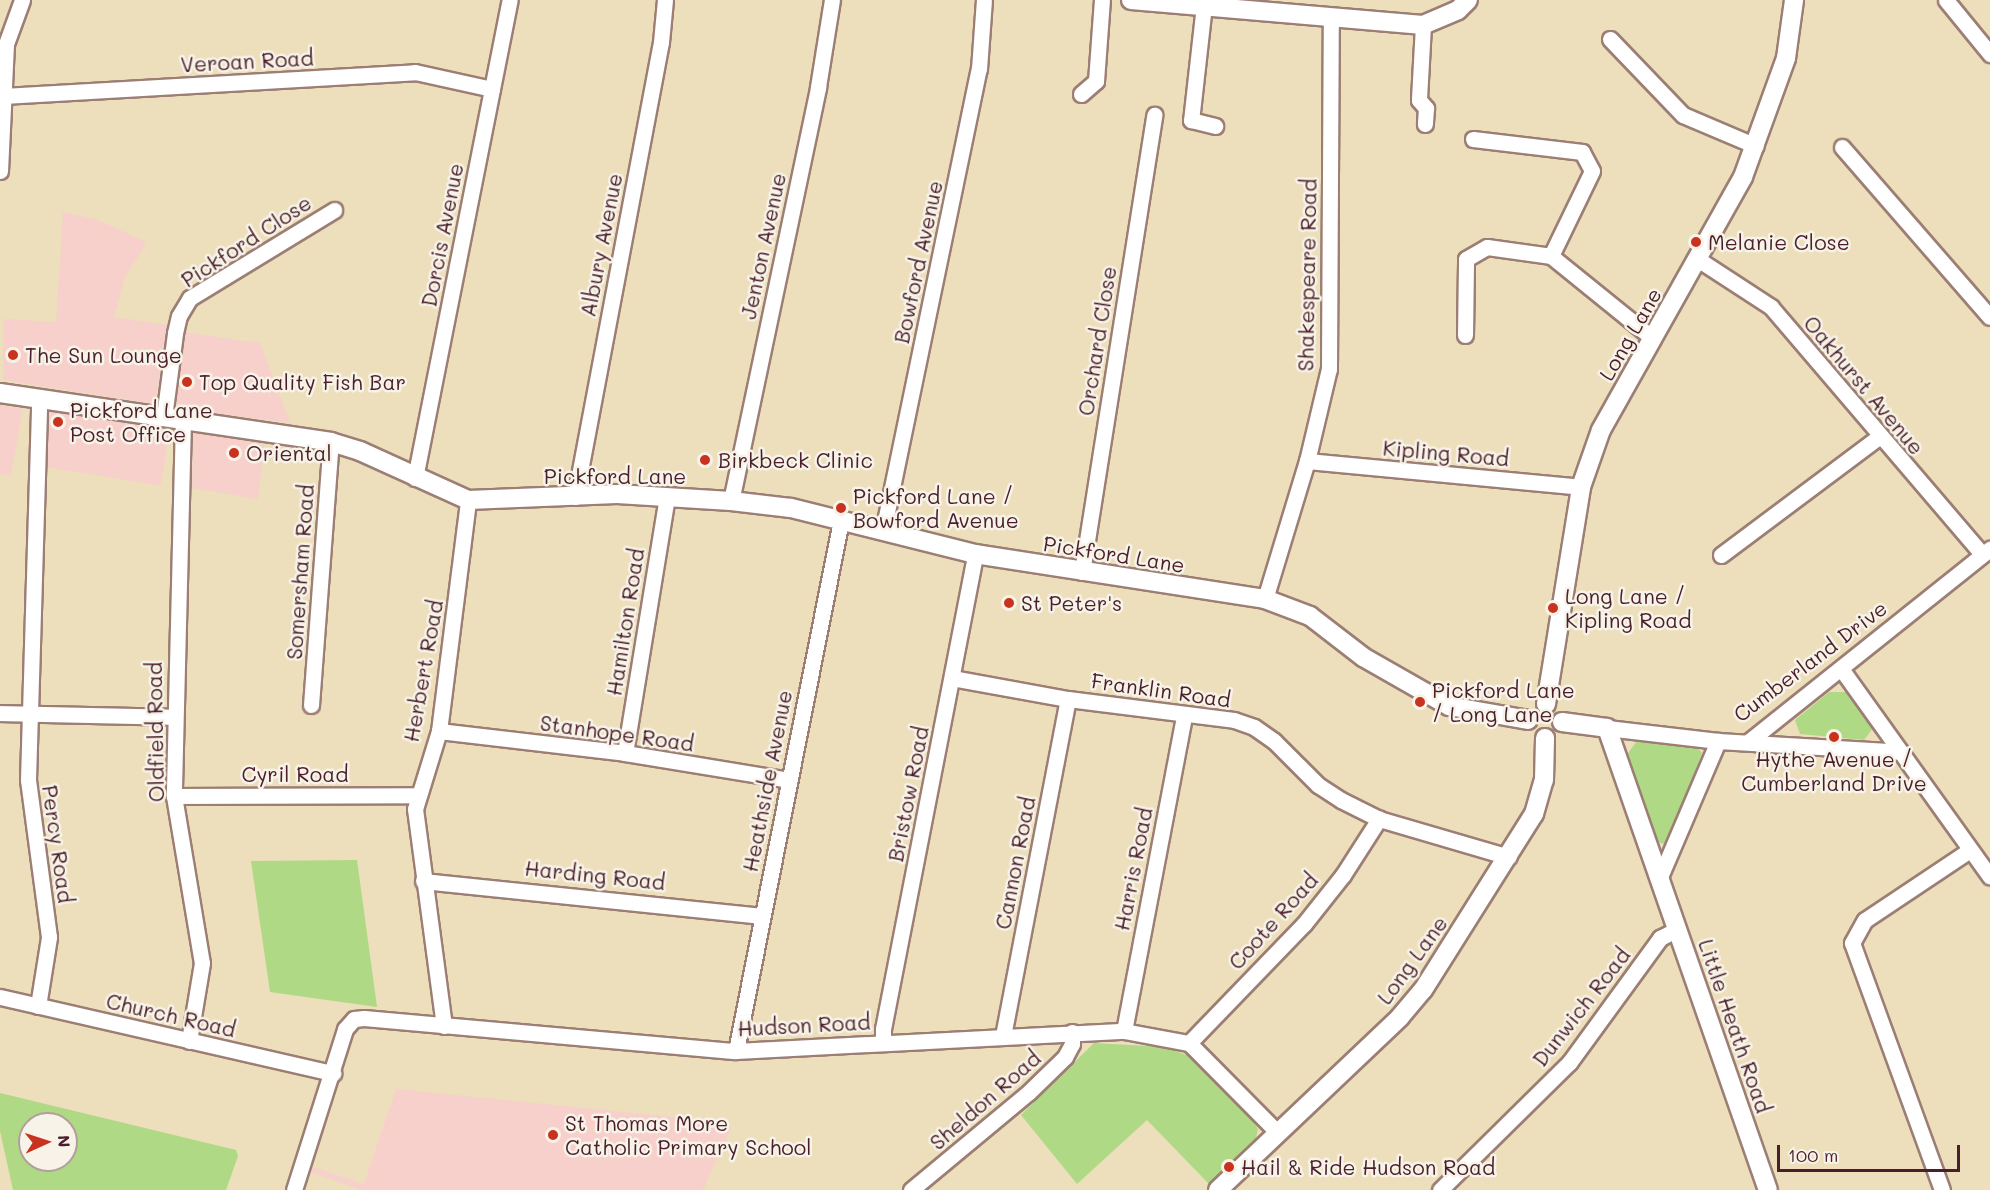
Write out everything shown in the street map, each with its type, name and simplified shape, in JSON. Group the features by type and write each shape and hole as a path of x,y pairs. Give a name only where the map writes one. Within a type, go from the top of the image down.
{"street":[{"path":"0,171 6,44 22,0"},
{"name":"Dorcis Avenue","path":"415,478 510,0"},
{"name":"Albury Avenue","path":"575,497 661,42 665,0"},
{"name":"Jenton Avenue","path":"731,501 818,87 832,0"},
{"name":"Bowford Avenue","path":"883,531 979,69 984,0"},
{"path":"1081,94 1096,81 1102,0"},
{"path":"1131,0 1423,24 1458,10 1468,0"},
{"name":"Long Lane","path":"1546,704 1581,487 1601,430 1651,337 1699,260 1756,146 1786,58 1794,0"},
{"path":"1946,0 1990,54"},
{"path":"1204,5 1191,120 1215,126"},
{"name":"Shakespeare Road","path":"1265,598 1307,461 1329,369 1330,16"},
{"path":"1423,24 1419,100 1426,108 1425,124"},
{"path":"1610,39 1683,115 1756,146"},
{"name":"Veroan Road","path":"3,96 415,72 492,89"},
{"name":"Orchard Close","path":"1082,572 1154,115"},
{"path":"1473,139 1581,152 1592,171 1551,256"},
{"path":"1842,147 1990,317"},
{"name":"Pickford Close","path":"164,417 175,333 179,316 190,298 334,210"},
{"path":"1465,335 1466,259 1487,247 1551,256 1651,337"},
{"name":"Oakhurst Avenue","path":"1699,260 1771,307 1880,436 1986,552"},
{"name":"Pickford Lane","path":"0,393 331,442 360,451 415,478 468,500 667,497 731,501 841,520 975,554 1265,598 1310,616 1363,657 1449,706 1528,720"},
{"name":"Percy Road","path":"39,399 28,780 48,937 39,1006"},
{"name":"Oldfield Road","path":"183,420 174,717 174,796 202,963 189,1041"},
{"path":"1721,555 1880,436"},
{"name":"Somersham Road","path":"311,705 331,442"},
{"name":"Kipling Road","path":"1307,461 1581,487"},
{"name":"Hamilton Road","path":"625,753 667,497"},
{"name":"Herbert Road","path":"444,1026 423,881 417,795 438,731 468,500"},
{"name":"Heathside Avenue","path":"735,1051 841,520"},
{"name":"Cumberland Drive","path":"1563,722 1718,741 1748,742 1842,670 1986,552"},
{"name":"Bristow Road","path":"883,1042 883,1029 975,554"},
{"path":"1842,670 1990,877"},
{"name":"Franklin Road","path":"952,678 1068,699 1234,720 1254,727 1318,785 1379,819 1509,857"},
{"name":"Cannon Road","path":"1003,1036 1068,699"},
{"path":"1546,704 1558,710 1563,722 1557,734 1545,738 1533,732 1528,720 1534,708 1546,704"},
{"path":"0,713 174,717"},
{"name":"Harris Road","path":"1124,1031 1184,715"},
{"name":"Little Heath Road","path":"1607,728 1768,1190"},
{"name":"Stanhope Road","path":"438,731 625,753 789,780"},
{"name":"Long Lane","path":"1218,1190 1400,1017 1423,990 1509,857 1537,803 1544,780 1545,738"},
{"path":"1660,877 1718,741"},
{"path":"1748,742 1900,752"},
{"name":"Cyril Road","path":"174,796 417,795"},
{"name":"Coote Road","path":"1189,1043 1304,924 1379,819"},
{"path":"1942,1190 1852,943 1865,920 1970,850"},
{"name":"Harding Road","path":"423,881 762,916"},
{"name":"Dunwich Road","path":"1440,1190 1569,1063 1660,938 1678,929"},
{"name":"Church Road","path":"0,997 333,1073"},
{"name":"Hudson Road","path":"333,1073 345,1029 354,1019 735,1051 1124,1031 1189,1043"},
{"name":"Sheldon Road","path":"911,1190 1029,1092 1065,1057 1072,1044 1072,1032"},
{"path":"1189,1043 1278,1133"},
{"path":"294,1190 333,1073"}],"shaded area":[{"path":"63,212 98,220 144,241 146,245 126,274 114,317 168,325 155,404 3,380 3,319 56,322"},
{"path":"185,332 260,343 290,423 179,408 175,394"},
{"path":"0,405 23,409 11,476 0,474"},
{"path":"49,411 169,430 161,485 40,466"},
{"path":"193,433 264,444 258,499 192,488"},
{"name":"St Thomas More Catholic Primary School","path":"396,1089 703,1120 731,1128 703,1190 362,1190 311,1172 313,1167 364,1184"}],"green space":[{"path":"1829,692 1847,692 1873,728 1864,740 1800,734 1795,720"},
{"path":"1637,741 1697,747 1702,753 1670,840 1664,844 1658,842 1626,756"},
{"path":"357,860 377,1007 270,992 251,861"},
{"path":"1094,1043 1165,1047 1189,1056 1252,1120 1258,1129 1256,1138 1209,1184 1147,1120 1077,1184 1021,1115"},
{"path":"0,1093 236,1150 238,1156 226,1190 13,1190 0,1131"}],"place":[{"name":"Melanie Close","path":"1696,242"},
{"name":"The Sun Lounge","path":"13,355"},
{"name":"Top Quality Fish Bar","path":"187,382"},
{"name":"Pickford Lane Post Office","path":"58,422"},
{"name":"Oriental","path":"234,453"},
{"name":"Birkbeck Clinic","path":"705,460"},
{"name":"Pickford Lane / Bowford Avenue","path":"841,508"},
{"name":"St Peter's","path":"1009,603"},
{"name":"Long Lane / Kipling Road","path":"1553,608"},
{"name":"Pickford Lane / Long Lane","path":"1420,702"},
{"name":"Hythe Avenue / Cumberland Drive","path":"1834,737"},
{"name":"St Thomas More Catholic Primary School","path":"553,1135"},
{"name":"Hail & Ride Hudson Road","path":"1229,1167"}]}
